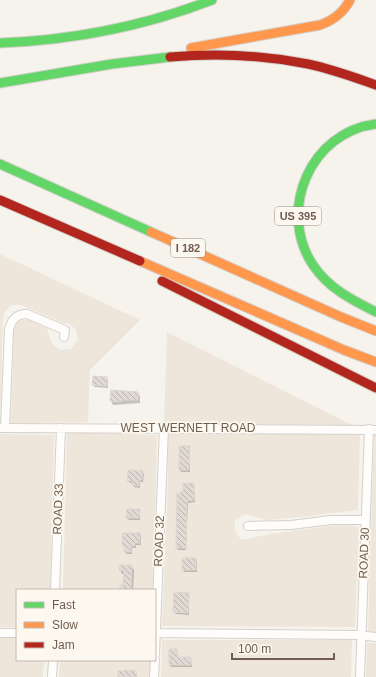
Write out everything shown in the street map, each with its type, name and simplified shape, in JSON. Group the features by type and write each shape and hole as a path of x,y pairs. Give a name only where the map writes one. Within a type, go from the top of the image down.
{"main road":[{"path":"0,43 66,38 110,30 170,15 212,0"},
{"path":"129,62 138,58 320,25 338,17 347,7 350,0"},
{"path":"0,83 53,76 129,62 213,55 261,58 308,65 376,85"},
{"name":"US 395","path":"376,124 371,124 346,133 324,149 306,176 298,206 300,236 306,252 316,270 347,298 376,312"},
{"name":"I 182","path":"0,164 376,331"},
{"name":"I 182","path":"0,200 344,350 376,362"},
{"path":"10,205 376,388"},
{"path":"338,370 376,382"}],"street":[{"path":"2,428 9,330 11,322 16,316 27,314 64,330 64,336"},
{"name":"WEST WERNETT ROAD","path":"2,428 372,430"},
{"name":"ROAD 33","path":"55,589 61,428"},
{"name":"ROAD 32","path":"156,610 164,428"},
{"name":"ROAD 30","path":"360,677 365,520 372,430"},
{"path":"248,526 291,525 331,520 365,520"},
{"path":"0,633 16,633"},
{"path":"156,633 361,635 376,637"},
{"path":"52,677 53,661"},
{"path":"154,677 155,661"}],"shaded area":[{"path":"0,254 140,320 90,370 88,422 11,423 14,332 16,323 22,320 29,320 47,328 52,344 60,350 71,349 78,339 76,330 70,324 63,323 21,305 12,305 5,311 3,319 0,423"},
{"path":"167,332 346,422 352,425 164,423"},
{"path":"67,432 157,435 153,589 63,589"},
{"path":"243,432 360,435 358,510 266,520 246,514 235,520 235,531 241,540 270,534 328,526 347,525 359,527 355,627 162,626 168,481 168,433"},
{"path":"0,434 54,435 50,589 16,589 16,627 0,627"},
{"path":"374,434 376,434 376,633 368,633"},
{"path":"0,638 16,638 16,661 44,661 43,677 0,677"},
{"path":"162,640 352,640 351,677 161,677"},
{"path":"367,643 376,643 376,677 366,677"},
{"path":"60,661 150,661 150,677 59,677"}],"building":[{"path":"93,376 107,377 107,386 92,385"},
{"path":"111,390 138,392 138,400 121,400 121,402 110,401"},
{"path":"179,446 190,446 189,470 179,470"},
{"path":"128,470 143,471 142,480 139,480 139,486 132,485 132,481 127,481"},
{"path":"183,483 194,483 194,500 187,501 186,548 176,548 177,493 181,493 181,491 183,491"},
{"path":"127,509 140,509 139,518 126,518"},
{"path":"122,533 140,533 140,543 135,543 135,546 131,546 131,552 124,552 124,546 122,545"},
{"path":"182,558 196,558 196,570 182,570"},
{"path":"119,565 132,565 131,589 120,589 120,585 123,585 124,571 119,570"},
{"path":"174,592 189,593 188,613 173,612"},
{"path":"169,649 177,649 177,657 191,657 191,665 169,665"},
{"path":"136,670 137,677 118,677 118,671"}],"traffic: fast":[{"path":"0,43 55,39 134,25 160,18 212,0"},
{"path":"0,83 112,64 170,57"},
{"path":"376,124 353,130 333,142 318,158 306,177 300,199 298,221 303,244 313,265 319,273 341,293 376,312"},
{"path":"0,164 151,232"}],"traffic: slow":[{"path":"191,48 320,25 338,16 350,0"},
{"path":"151,232 341,317 376,331"},
{"path":"140,261 344,350 376,362"}],"traffic: jam":[{"path":"170,57 222,55 291,61 342,73 376,85"},
{"path":"0,200 140,261"},
{"path":"162,281 376,388"}]}
